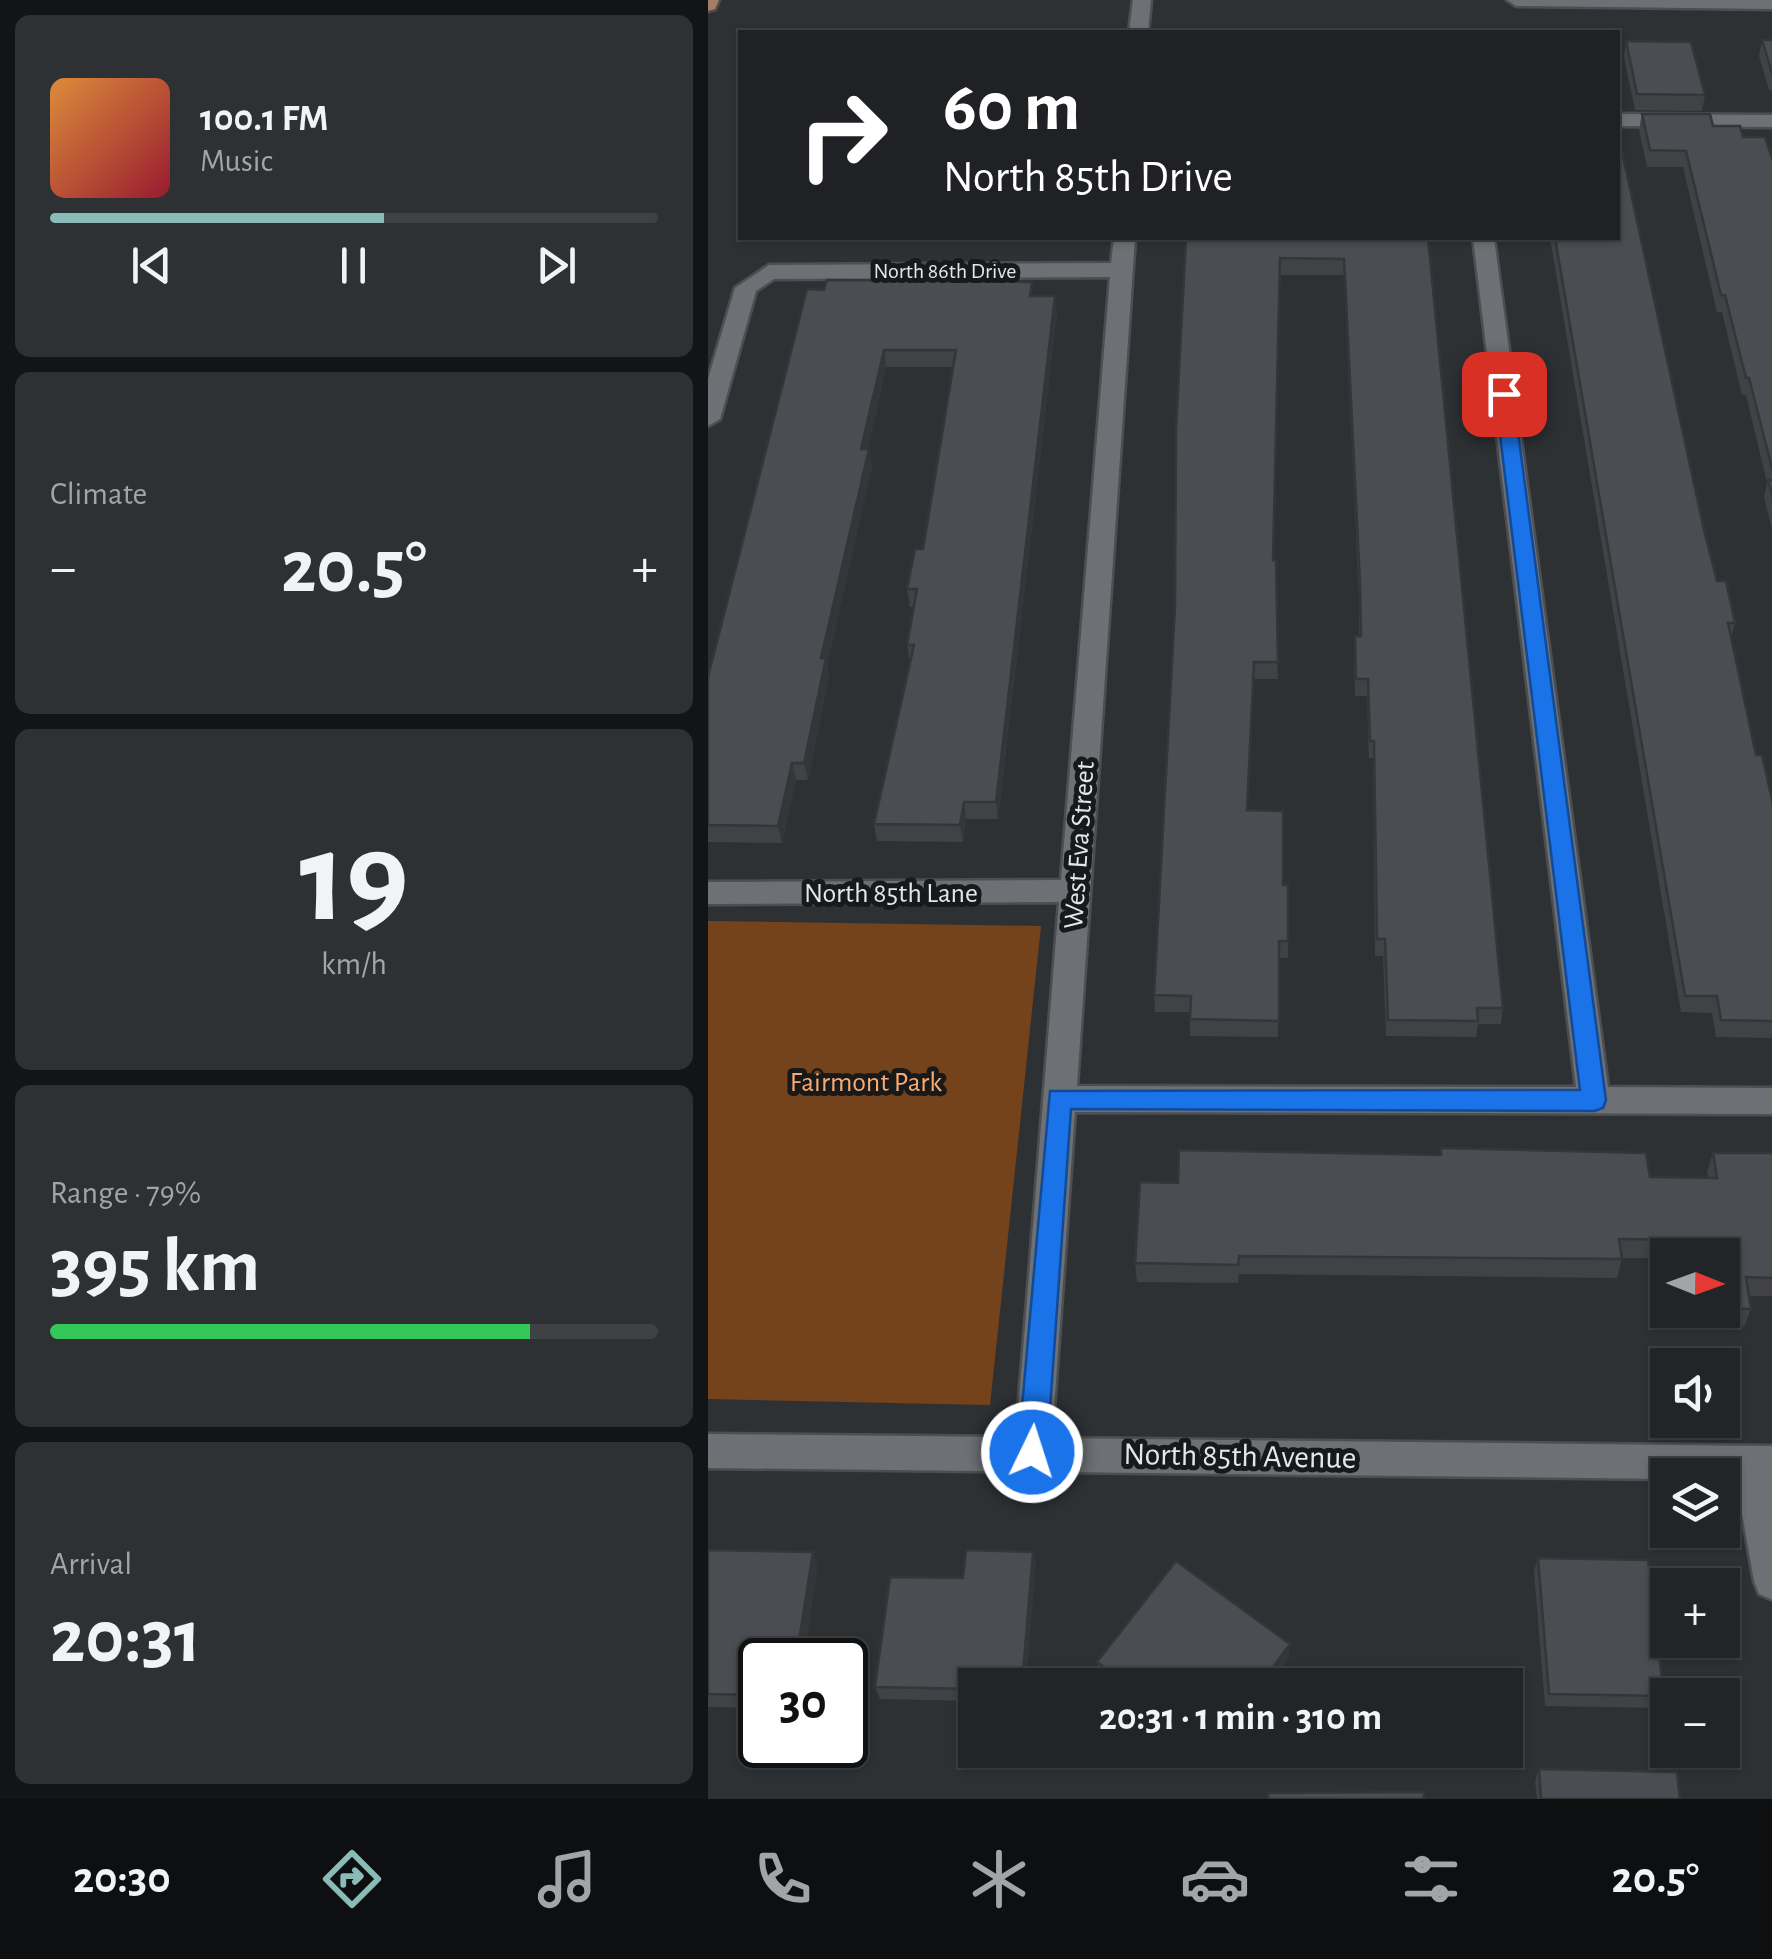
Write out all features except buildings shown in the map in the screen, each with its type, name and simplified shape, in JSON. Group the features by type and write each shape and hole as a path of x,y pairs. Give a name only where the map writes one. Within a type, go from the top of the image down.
{"street":[{"path":"1139,30 1142,0"},
{"path":"1516,0 1772,3"},
{"path":"1620,120 1772,121"},
{"name":"West Eva Street","path":"1032,1452 1124,240"},
{"path":"1484,240 1594,1100"},
{"name":"North 86th Drive","path":"708,419 746,288 769,272 1121,270"},
{"name":"North 85th Lane","path":"708,893 1074,891"},
{"path":"1059,1098 1772,1101"},
{"name":"North 85th Avenue","path":"708,1451 1762,1463"},
{"path":"1762,1463 1772,1581"}],"green space":[{"name":"Fairmont Park","path":"708,921 1041,926 990,1405 708,1399"}],"route":[{"path":"1032,1452 1059,1098 1594,1100 1504,394"}]}
